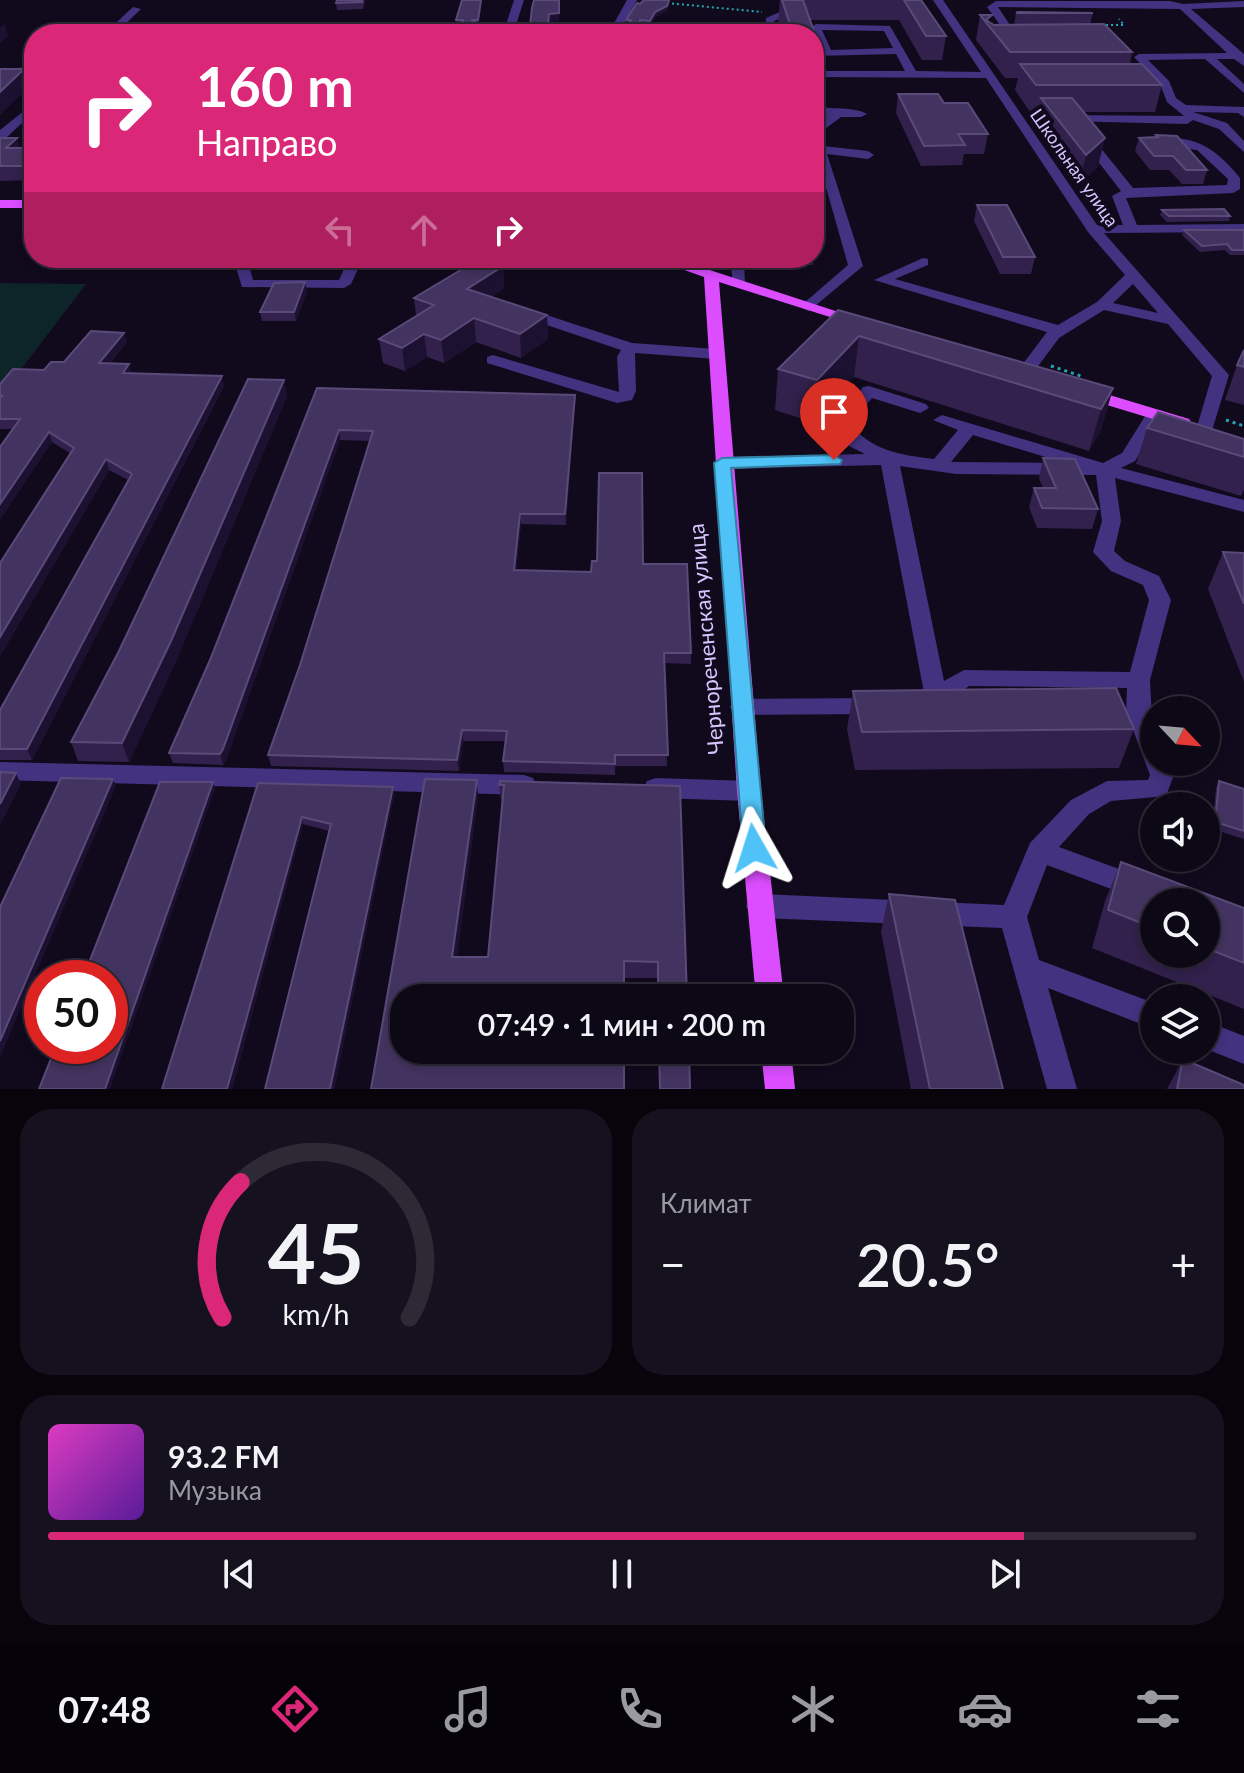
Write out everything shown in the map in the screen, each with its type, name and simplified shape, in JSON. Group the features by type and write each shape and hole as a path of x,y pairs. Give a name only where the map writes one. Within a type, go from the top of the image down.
{"main road":[{"path":"0,204 24,204"},
{"path":"689,268 881,328"},
{"name":"Чернореченская улица","path":"711,275 722,463 768,984"},
{"path":"1068,387 1211,432"},
{"path":"777,1064 780,1089"}],"street":[{"path":"511,24 519,0"},
{"path":"619,24 632,0"},
{"name":"Школьная улица","path":"938,0 989,80 1009,93 1031,118 1093,229 1221,375 1211,432"},
{"path":"963,39 1007,33 992,7 996,4 1170,4 1183,7 1244,4"},
{"path":"1183,7 1241,58"},
{"path":"120,24 136,9"},
{"path":"769,24 769,20 789,11"},
{"path":"824,27 887,28 912,74"},
{"path":"963,39 1019,44"},
{"path":"824,46 827,53 899,51"},
{"path":"1207,56 1244,90"},
{"path":"1126,57 1241,58"},
{"path":"1139,57 1165,84 1171,100 1186,112 1218,123 1244,148"},
{"path":"0,72 24,70"},
{"path":"0,80 24,71"},
{"path":"824,74 912,74 989,80"},
{"path":"1150,84 1165,84"},
{"path":"1186,112 1243,110"},
{"path":"824,111 861,114"},
{"path":"1031,118 1187,120 1186,112"},
{"path":"824,125 834,117 834,113"},
{"path":"3,134 24,115"},
{"path":"1071,119 1129,192"},
{"path":"1131,228 1119,196 1129,192 1227,191 1236,182 1198,143 1140,142"},
{"path":"824,150 868,155"},
{"path":"809,306 856,266 824,172"},
{"path":"1093,229 1244,228"},
{"path":"923,262 881,280 1060,331"},
{"path":"243,268 247,284 344,284 351,268"},
{"path":"738,268 740,284"},
{"path":"1024,373 1060,331 1102,305 1134,275"},
{"path":"1102,305 1174,321"},
{"path":"503,306 630,348 716,354"},
{"path":"493,360 617,398 626,396 628,391 625,357 630,348"},
{"path":"889,459 855,442 841,423 869,391 920,408"},
{"path":"722,463 889,459 938,466 1059,471 1104,469 1129,457 1155,414"},
{"path":"942,420 1104,469 1244,506"},
{"path":"938,466 969,428"},
{"path":"889,459 938,705"},
{"path":"1104,469 1114,519 1112,535 1103,552 1118,566 1152,581 1160,600 1139,680 1140,716"},
{"path":"938,705 949,689 964,678 1139,680"},
{"path":"742,707 938,705"},
{"path":"0,771 542,785"},
{"path":"1062,1089 1013,917 1039,851 1080,807 1107,791 1157,789 1162,776"},
{"path":"637,788 749,791"},
{"path":"1039,851 1140,888"},
{"path":"760,906 1013,917"},
{"path":"1028,968 1140,1011"},
{"path":"1220,1041 1244,1050"}],"path":[{"path":"666,3 765,13 789,11"}],"green space":[{"path":"0,283 86,284 0,397"}],"building":[{"path":"337,0 362,0 362,2 336,3"},
{"path":"462,0 481,0 478,20 471,20 475,24 462,24 463,20 456,20"},
{"path":"534,0 559,0 559,13 549,14 548,24 530,24"},
{"path":"644,0 669,0 667,6 655,12 650,21 640,20 640,24 629,24 631,20 626,20 637,3"},
{"path":"782,0 803,0 811,24 790,24"},
{"path":"904,0 921,0 946,36 926,36"},
{"path":"980,15 992,15 986,20 994,25 1104,24 1132,52 1010,52"},
{"path":"1020,64 1142,64 1162,85 1036,85"},
{"path":"0,69 24,69 0,92"},
{"path":"898,94 938,94 944,103 968,103 988,134 958,134 965,145 924,146"},
{"path":"1041,98 1072,98 1105,138 1086,155"},
{"path":"1156,135 1177,136 1207,170 1186,170 1173,156 1154,156 1139,138 1158,137"},
{"path":"0,138 17,138 6,148 24,148 24,166 0,166"},
{"path":"977,205 1007,205 1035,257 1003,257"},
{"path":"1224,209 1230,216 1169,216 1162,210"},
{"path":"1184,230 1244,230 1244,250 1232,250 1227,244 1202,246"},
{"path":"464,268 500,268 467,289 547,315 520,334 474,318 441,340 424,334 402,348 379,339 434,305 414,298"},
{"path":"305,282 294,312 260,312 274,283"},
{"path":"838,310 1113,388 1101,409 859,336 817,380 778,369"},
{"path":"91,331 124,333 99,363 129,364 123,373 222,376 27,749 0,749 0,710 132,474 106,459 0,637 0,563 74,448 49,432 0,504 0,447 20,419 0,419 0,384 13,369 44,370 51,362 64,362"},
{"path":"1244,350 1244,367 1237,365"},
{"path":"248,379 284,380 171,641 122,743 71,742 118,653"},
{"path":"317,388 575,395 565,514 520,514 514,570 591,572 592,561 597,561 599,473 642,473 643,564 687,564 691,653 664,653 668,755 615,755 615,764 503,761 507,731 462,730 457,760 268,755 300,665 373,431 339,430 223,749 220,754 169,753 210,660"},
{"path":"1158,412 1244,439 1244,457 1147,428"},
{"path":"1043,458 1075,459 1098,509 1042,508 1034,488 1056,488"},
{"path":"1223,552 1244,553 1244,604"},
{"path":"1116,688 1134,729 862,732 853,691"},
{"path":"0,772 16,773 0,804"},
{"path":"61,778 113,779 35,960 24,960 24,985 0,1041 0,907"},
{"path":"425,779 477,780 452,957 488,957 504,785 499,785 500,781 680,786 687,984 658,984 658,962 624,961 624,984 390,984 390,1064 624,1064 624,1089 371,1089"},
{"path":"1219,781 1244,789 1244,831 1220,824"},
{"path":"160,782 213,782 128,1024 128,960 90,960"},
{"path":"258,783 393,787 330,1089 265,1089 331,824 302,817 227,1089 162,1089"},
{"path":"1121,862 1140,869 1140,872 1191,888 1140,888 1140,923 1108,910"},
{"path":"889,894 955,900 1003,1089 930,1089"},
{"path":"1220,899 1244,908 1244,963 1220,954"},
{"path":"49,1064 114,1064 105,1089 39,1089"},
{"path":"659,1064 689,1064 690,1089 660,1089"},
{"path":"1182,1064 1195,1064 1244,1085 1244,1089 1177,1089"}],"route":[{"path":"754,848 722,463 834,460"}]}
